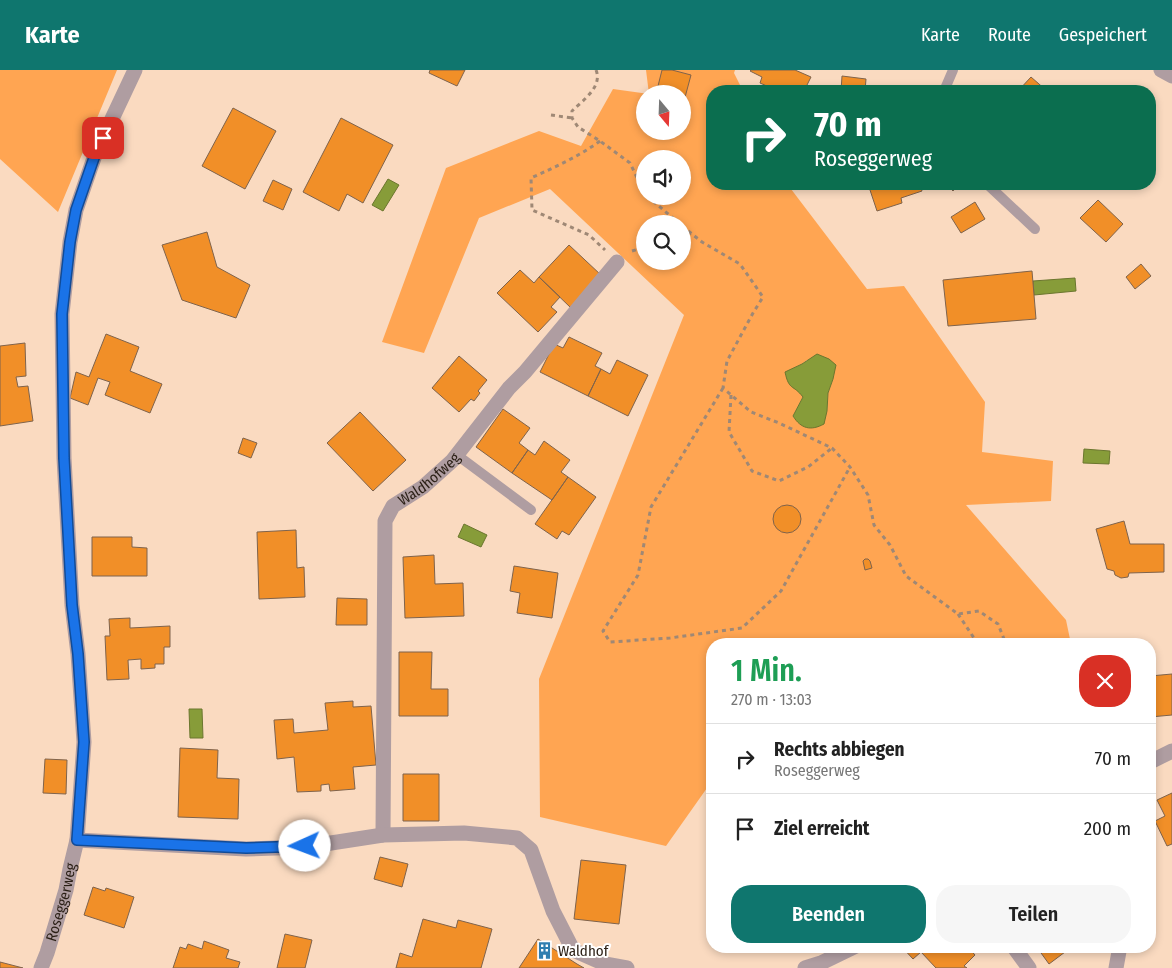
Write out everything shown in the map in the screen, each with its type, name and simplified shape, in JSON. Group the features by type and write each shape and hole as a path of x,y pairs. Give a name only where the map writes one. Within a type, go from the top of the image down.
{"street":[{"name":"Roseggerweg","path":"41,968 66,890 77,840 84,742 78,654 72,605 64,458 62,314 70,242 76,210 95,155 135,70"},
{"path":"1161,70 1172,76"},
{"name":"Waldhofweg","path":"383,836 385,521 393,506 423,487 452,461 509,388 525,372 616,262"},
{"path":"1156,759 1172,751"},
{"path":"77,840 246,848 305,846 383,836 464,833 517,838 531,850 554,911 573,950 605,964 627,968"},
{"path":"805,968 822,963 842,953"},
{"path":"1017,953 1029,968"},
{"path":"1116,968 1119,953"}],"lane":[{"path":"947,85 954,70"},
{"path":"993,190 1035,229"},
{"path":"457,455 531,510"}],"path":[{"path":"596,70 595,88 572,111 572,118 578,127 630,163 636,175"},
{"path":"551,115 572,118"},
{"path":"600,141 564,164 531,178 532,210 589,235 616,262"},
{"path":"658,205 669,215"},
{"path":"691,233 702,242 740,264 763,297 727,361 723,388 651,507 638,575 603,631 610,642 670,638 742,628 781,591 850,467"},
{"path":"723,388 750,412 779,423 832,448 850,467 868,495 874,526 890,546 906,576 958,614 974,638"},
{"path":"731,395 730,432 752,471 779,481 808,467 832,448"},
{"path":"958,614 979,610 998,624 1004,638"}],"shaded area":[{"path":"0,70 117,70 58,212 0,159"},
{"path":"646,70 735,70 734,73 740,85 706,85 706,190 792,190 867,289 904,286 985,402 982,452 1053,461 1051,501 966,505 1066,620 1070,638 706,638 706,789 666,846 540,817 539,679 684,315 636,270 691,270 691,215 636,215 636,270 550,189 479,218 424,353 382,342 446,168 539,131 581,146 613,89 636,92 636,140 691,140 691,85 648,85","holes":["807,360 833,379 828,393 827,411 794,418 793,416 803,397 786,372"]},
{"path":"388,179 399,185 383,211 372,205"},
{"path":"1075,278 1076,291 1034,295 1033,281"},
{"path":"817,354 829,359 836,365 828,393 824,424 815,428 807,428 799,424 793,416 803,397 790,385 785,372"},
{"path":"1084,449 1110,451 1109,464 1083,463"},
{"path":"464,524 487,535 481,547 458,537"},
{"path":"189,709 202,709 203,738 190,738"}],"building":[{"path":"430,70 465,70 457,86 429,73"},
{"path":"662,70 672,70 691,75 688,85 658,85"},
{"path":"795,70 811,77 807,85 764,85 760,83 762,77 750,71"},
{"path":"842,76 866,79 866,85 841,85"},
{"path":"1031,77 1040,85 1024,85"},
{"path":"233,108 276,131 245,189 202,166"},
{"path":"341,118 393,145 363,203 347,194 339,211 303,192"},
{"path":"273,180 292,189 283,210 263,201"},
{"path":"870,190 922,190 901,198 902,203 877,211"},
{"path":"1098,200 1123,224 1106,242 1080,218"},
{"path":"975,202 985,219 961,233 951,217"},
{"path":"207,232 217,267 250,285 236,318 182,300 162,245"},
{"path":"569,245 601,275 571,308 539,277"},
{"path":"1141,264 1151,276 1135,289 1126,277"},
{"path":"520,270 534,283 539,277 560,297 551,307 557,312 538,332 497,293"},
{"path":"1032,271 1036,319 948,326 943,280"},
{"path":"106,334 139,347 130,371 162,384 150,413 105,395 110,382 98,378 88,405 70,398 76,372 89,377"},
{"path":"569,337 602,353 595,366 601,369 588,396 540,372 554,344 563,348"},
{"path":"25,343 26,376 16,377 18,387 28,386 33,421 0,426 0,346"},
{"path":"459,356 487,380 478,391 480,393 474,401 471,399 459,412 432,388"},
{"path":"617,360 648,375 628,416 588,396 601,369 610,374"},
{"path":"503,409 530,428 519,443 528,450 512,473 476,447"},
{"path":"360,412 406,460 373,491 327,443"},
{"path":"243,438 257,443 251,458 238,453"},
{"path":"544,441 570,460 561,472 568,477 552,500 512,473 528,450 535,455"},
{"path":"568,477 596,497 569,535 562,531 557,539 535,524"},
{"path":"787,505 797,509 801,519 797,529 787,533 777,529 773,519 777,509"},
{"path":"1124,521 1130,544 1164,544 1164,572 1129,573 1128,577 1121,578 1115,575 1114,571 1107,569 1096,529"},
{"path":"296,530 297,568 304,567 305,597 259,599 257,532"},
{"path":"92,537 132,537 132,547 147,548 147,576 92,576"},
{"path":"434,555 435,584 463,583 464,616 405,618 403,557"},
{"path":"865,559 870,561 872,568 865,570 863,561"},
{"path":"514,566 558,573 552,618 517,613 520,593 510,591"},
{"path":"337,598 367,599 367,625 336,625"},
{"path":"130,618 130,628 170,626 170,647 164,647 164,664 155,664 155,668 141,669 141,659 128,660 129,679 107,680 105,636 110,636 109,619"},
{"path":"399,652 432,652 431,689 448,689 448,716 399,716"},
{"path":"1172,674 1172,715 1156,716 1156,675"},
{"path":"353,701 353,707 371,706 376,765 353,767 355,789 330,791 329,784 321,785 321,791 297,792 294,757 277,759 274,720 293,719 294,733 328,730 325,703"},
{"path":"180,748 218,750 217,778 239,779 238,819 178,817"},
{"path":"45,759 67,760 66,794 43,793"},
{"path":"403,774 439,774 439,821 403,821"},
{"path":"1172,793 1172,844 1167,846 1156,823 1156,820 1165,816 1157,800"},
{"path":"380,857 408,864 402,887 374,879"},
{"path":"581,860 626,865 619,924 574,919"},
{"path":"93,887 105,891 106,888 134,897 124,928 84,915"},
{"path":"423,919 456,928 458,920 492,929 481,968 396,968 400,953 412,957"},
{"path":"285,934 312,940 305,968 277,968"},
{"name":"Waldhof","path":"538,939 577,964 584,968 519,968"},
{"path":"204,941 229,950 226,958 240,962 238,968 173,968 180,947 186,949 188,944 202,949"},
{"path":"907,953 920,953 913,959"},
{"path":"922,953 973,953 975,955 964,966 967,968 936,968"},
{"path":"1041,953 1064,953 1049,964"},
{"path":"0,962 23,968 0,968"}],"place":[{"name":"Waldhof","path":"544,951"}],"route":[{"path":"103,138 95,155 76,210 70,242 62,314 64,458 72,605 78,654 84,742 77,840 246,848 305,846"}]}
